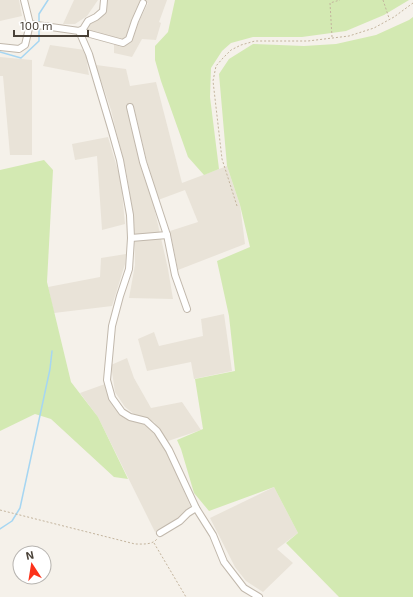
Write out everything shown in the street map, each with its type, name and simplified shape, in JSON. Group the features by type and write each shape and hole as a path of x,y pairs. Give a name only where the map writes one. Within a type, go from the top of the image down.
{"street":[{"path":"0,47 18,49 25,45 30,24 24,0"},
{"path":"79,31 83,29 88,21 96,17 102,11 104,0"},
{"path":"30,24 79,31 123,42 129,39 135,21 144,3"},
{"path":"79,31 89,54 120,160 130,215 131,238 129,268 112,326 107,380 112,398 122,412 130,417 146,421 157,431 169,450 196,508 213,536 224,562 244,588 259,597"},
{"path":"130,107 143,162 167,235 175,275 187,309"},
{"path":"131,238 167,235"},
{"path":"160,533 180,521 196,508"}],"path":[{"path":"332,38 330,3 340,0"},
{"path":"383,0 389,18"},
{"path":"237,206 222,160 212,81 216,66 231,50 241,45 255,41 308,41 349,36 374,28 413,3"},
{"path":"0,510 135,544 154,543 186,597"}],"shaded area":[{"path":"0,0 19,0 22,16 0,21"},
{"path":"74,0 98,0 87,16 75,24 63,24"},
{"path":"106,0 142,0 124,41 86,30 87,25 100,17"},
{"path":"144,0 167,0 159,22 161,23 156,40 142,39 132,57 114,53 114,42 128,44 148,3"},
{"path":"50,45 85,50 89,75 43,66"},
{"path":"0,57 32,60 32,155 10,155 3,76 0,76"},
{"path":"96,65 126,69 130,86 156,82 182,183 227,166 240,205 245,244 178,270 170,231 198,222 185,190 158,200 133,104 126,104 154,207 173,299 129,298 135,265 134,218 126,170 111,110"},
{"path":"108,137 121,181 125,224 102,230 97,156 75,160 72,144"},
{"path":"126,254 125,264 112,306 54,313 48,287 100,277 101,258"},
{"path":"224,314 232,371 194,379 191,362 147,371 138,339 154,332 159,346 203,336 201,319"},
{"path":"127,358 134,378 151,408 182,402 201,430 168,441 154,422 134,414 125,407 115,392 111,365"},
{"path":"105,384 107,393 120,415 128,420 148,425 169,456 191,508 176,521 155,532 98,417 80,393"},
{"path":"274,487 298,533 277,549 293,563 263,592 246,581 235,567 210,518"}],"green space":[{"path":"175,0 409,0 384,15 346,31 302,37 253,37 231,43 222,51 211,68 210,97 219,169 204,175 188,157 155,60 155,46 168,32"},
{"path":"413,17 413,597 339,597 286,543 298,533 274,487 209,511 194,493 177,440 203,429 195,379 235,371 229,316 217,261 250,247 240,205 227,166 219,74 229,59 253,44 304,46 336,44 376,35"},
{"path":"44,160 53,170 47,282 71,382 98,417 128,479 114,477 51,419 35,414 0,431 0,170"}],"waterway":[{"path":"39,24 39,14 48,0"},
{"path":"0,52 21,58 39,41 39,28"},
{"path":"0,529 12,521 20,508 50,369 52,351"}]}
